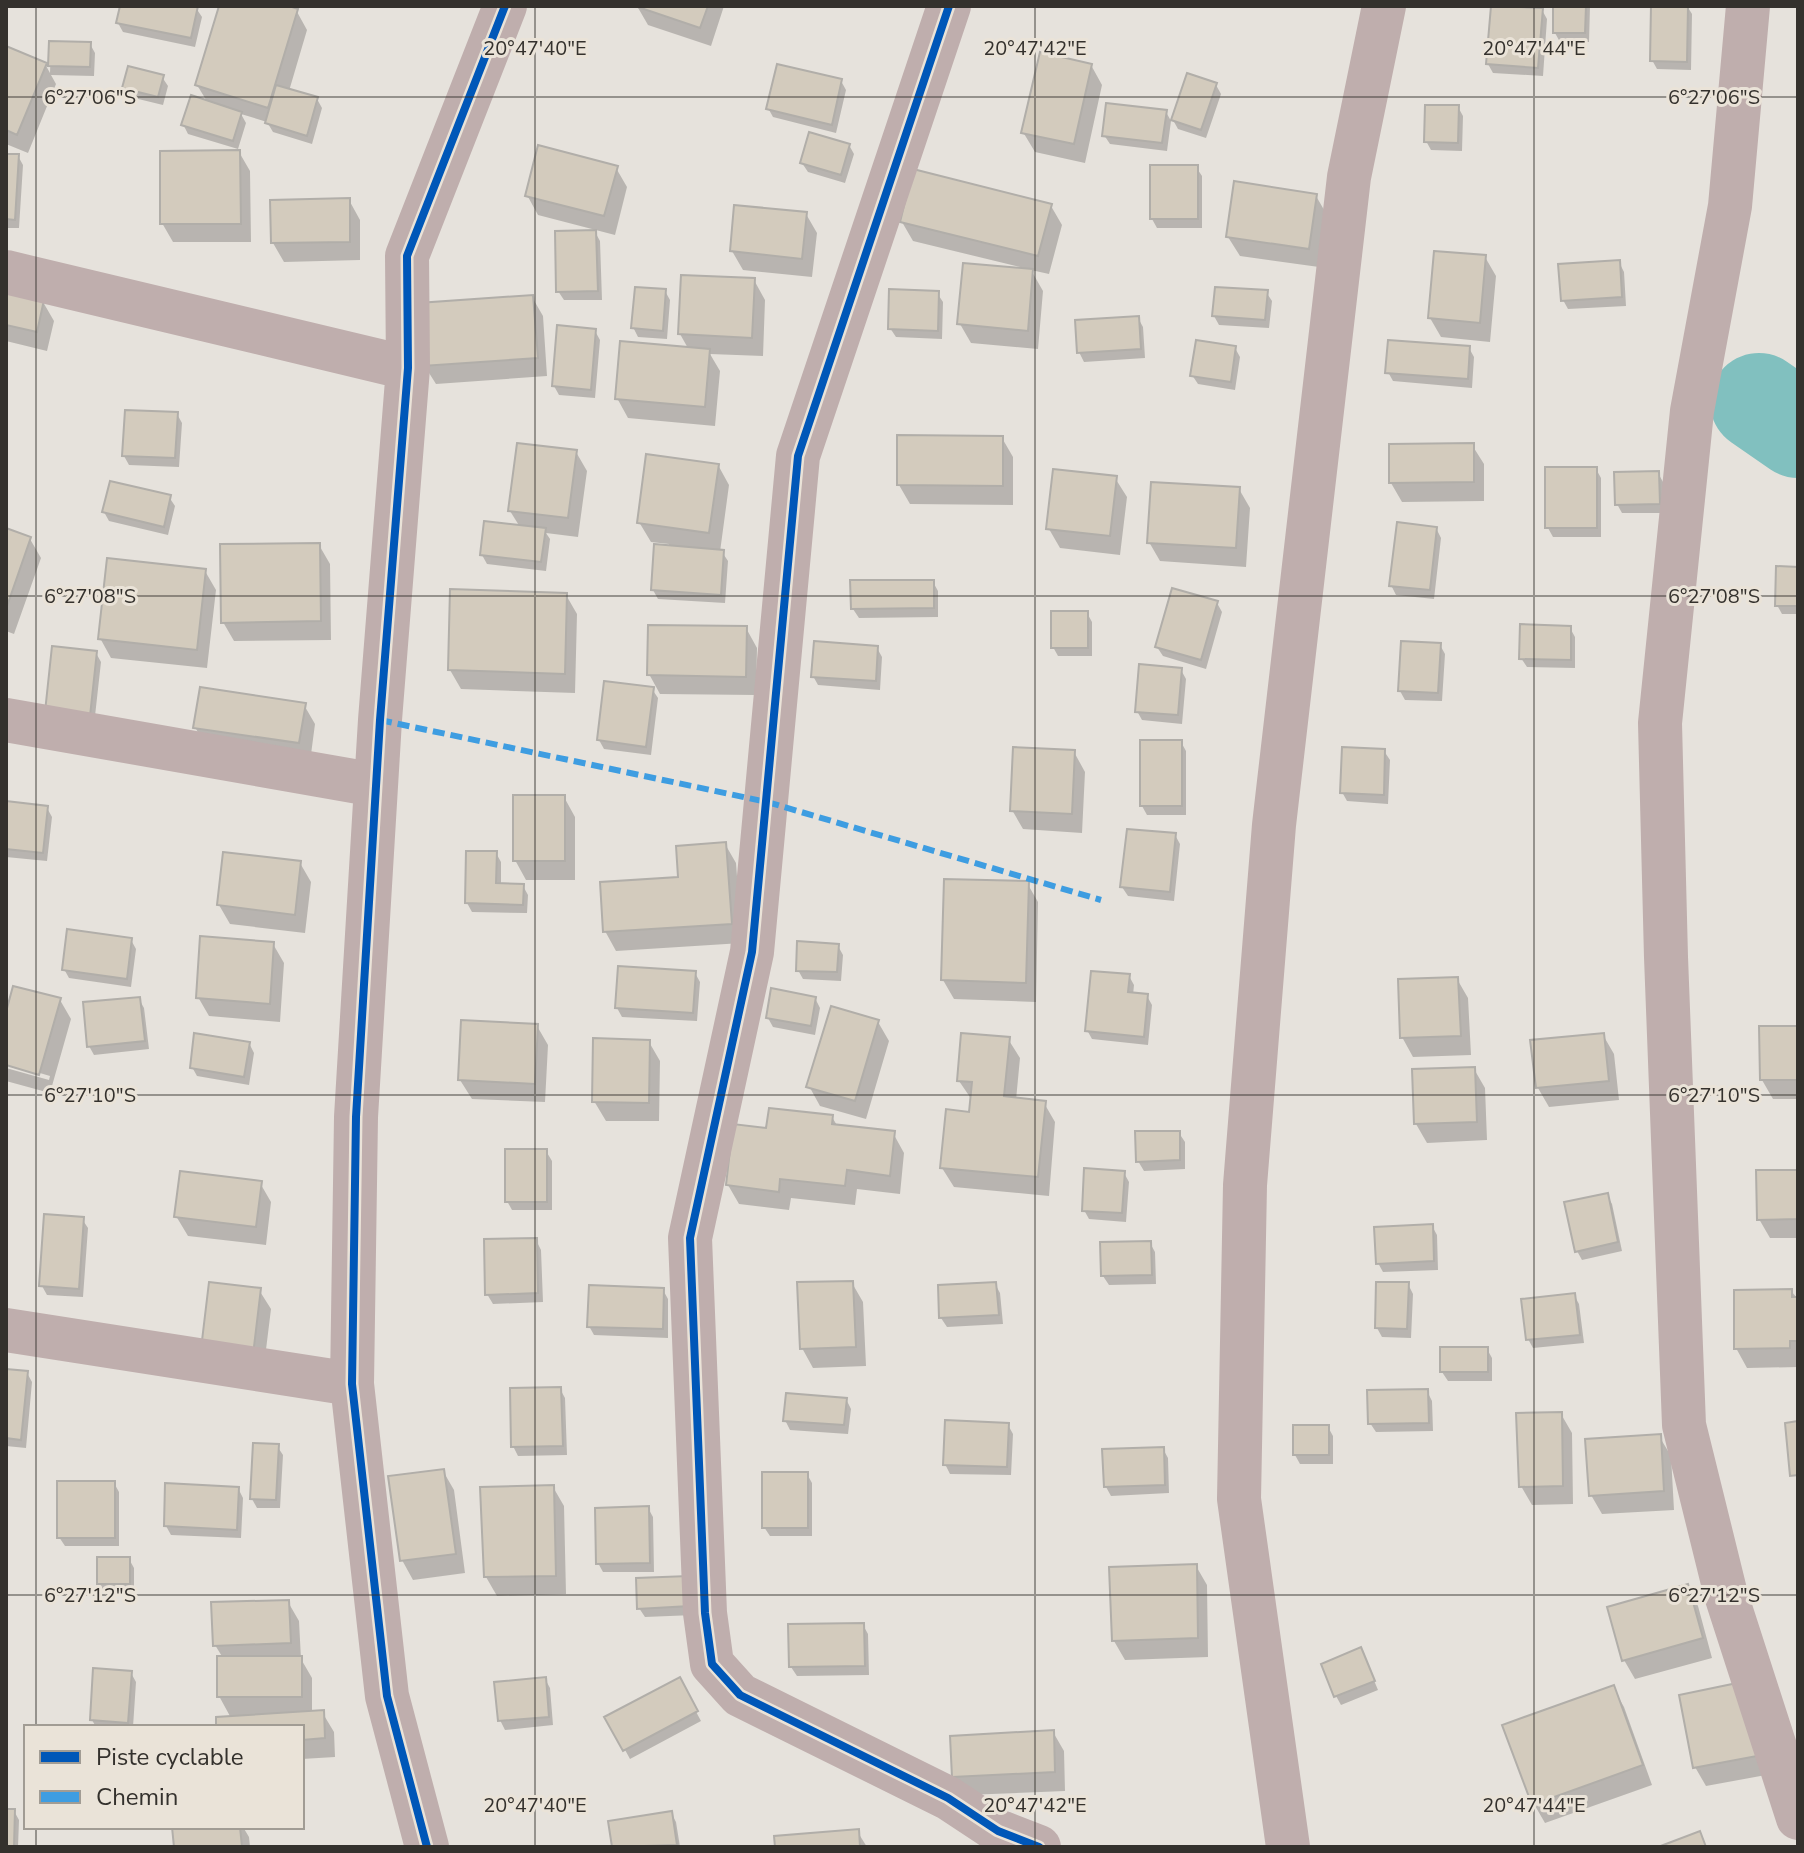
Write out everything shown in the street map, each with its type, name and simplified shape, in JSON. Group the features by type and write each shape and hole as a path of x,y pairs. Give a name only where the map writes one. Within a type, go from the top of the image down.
{"street":[{"path":"427,1847 387,1696 352,1384 356,1117 376,785 408,368 407,256 505,6"},
{"path":"949,6 798,456 752,952 690,1238 705,1613 712,1664 740,1695 948,1798 998,1831 1039,1847"},
{"path":"1288,1847 1239,1499 1245,1185 1274,825 1349,177 1384,6"},
{"path":"1748,6 1730,206 1692,411 1660,723 1664,879 1684,1425 1726,1595 1798,1818"},
{"path":"6,272 408,368"},
{"path":"6,720 376,785"},
{"path":"6,1330 352,1384"}],"building":[{"path":"120,6 198,6 191,38 116,23"},
{"path":"219,6 289,6 298,9 268,108 195,85"},
{"path":"635,6 708,6 700,28"},
{"path":"1491,6 1543,8 1538,68 1486,64"},
{"path":"1553,6 1586,6 1585,33 1553,33"},
{"path":"1651,6 1688,6 1687,62 1650,61"},
{"path":"49,41 91,42 90,67 48,66"},
{"path":"6,46 47,63 17,135 6,130"},
{"path":"1040,52 1092,64 1074,144 1021,133"},
{"path":"777,64 842,79 832,125 766,109"},
{"path":"128,66 164,75 158,97 122,88"},
{"path":"1187,73 1217,83 1201,130 1171,120"},
{"path":"276,85 318,97 307,136 265,123"},
{"path":"191,95 242,112 233,141 181,125"},
{"path":"1106,103 1167,110 1162,143 1102,136"},
{"path":"1425,105 1459,105 1458,143 1424,142"},
{"path":"809,132 850,144 841,175 800,163"},
{"path":"538,145 618,166 604,216 525,196"},
{"path":"240,150 241,224 160,224 160,151"},
{"path":"6,154 19,154 15,220 6,219"},
{"path":"1150,165 1198,165 1198,219 1150,219"},
{"path":"913,169 1052,204 1038,256 900,222"},
{"path":"1234,181 1317,194 1309,249 1226,237"},
{"path":"350,198 350,242 271,243 270,200"},
{"path":"734,205 807,212 802,259 730,251"},
{"path":"596,230 598,291 556,292 555,231"},
{"path":"1434,251 1486,255 1480,323 1428,318"},
{"path":"1620,260 1622,297 1561,301 1558,264"},
{"path":"963,263 1033,269 1028,331 957,324"},
{"path":"681,275 755,278 752,338 678,334"},
{"path":"635,287 666,289 663,331 631,328"},
{"path":"1215,287 1268,290 1265,320 1212,316"},
{"path":"889,289 939,291 938,331 888,329"},
{"path":"6,291 44,300 37,332 6,325"},
{"path":"533,295 538,358 422,366 418,303"},
{"path":"1139,316 1141,349 1077,353 1075,320"},
{"path":"557,325 596,329 591,390 552,386"},
{"path":"1196,340 1236,346 1231,382 1190,376"},
{"path":"1388,340 1470,346 1468,379 1385,373"},
{"path":"620,341 710,349 705,407 615,399"},
{"path":"125,410 178,412 175,458 122,456"},
{"path":"897,435 1003,436 1003,486 897,485"},
{"path":"517,443 577,450 568,518 508,511"},
{"path":"1474,443 1474,482 1389,483 1389,444"},
{"path":"646,454 719,464 709,533 637,523"},
{"path":"1545,467 1597,467 1597,528 1545,528"},
{"path":"1053,469 1117,476 1110,536 1046,529"},
{"path":"1659,471 1660,504 1615,505 1614,472"},
{"path":"110,481 171,495 164,527 102,512"},
{"path":"1151,482 1240,487 1236,548 1147,543"},
{"path":"484,521 546,528 541,562 480,555"},
{"path":"1397,522 1437,527 1430,590 1389,586"},
{"path":"6,528 31,537 6,609"},
{"path":"320,543 321,621 221,623 220,544"},
{"path":"654,544 724,550 721,595 651,590"},
{"path":"107,558 206,569 197,650 98,639"},
{"path":"1776,566 1798,567 1798,606 1775,606"},
{"path":"850,580 934,580 934,608 851,609"},
{"path":"1172,588 1218,601 1201,660 1155,647"},
{"path":"450,589 567,593 565,674 448,670"},
{"path":"1051,611 1088,611 1088,648 1051,648"},
{"path":"1520,624 1571,626 1571,660 1519,659"},
{"path":"648,625 747,626 746,677 647,675"},
{"path":"814,641 878,646 876,681 811,677"},
{"path":"1401,641 1441,643 1438,693 1398,691"},
{"path":"52,646 97,651 90,716 45,712"},
{"path":"1139,664 1182,668 1178,715 1135,712"},
{"path":"604,681 654,687 646,747 597,740"},
{"path":"200,687 306,703 299,743 193,728"},
{"path":"1140,740 1182,740 1182,806 1140,806"},
{"path":"1013,747 1075,750 1072,814 1010,811"},
{"path":"1342,747 1385,749 1384,795 1340,793"},
{"path":"513,795 565,795 565,861 513,861"},
{"path":"6,801 48,806 43,853 6,849"},
{"path":"1127,829 1176,833 1170,892 1120,887"},
{"path":"726,842 732,924 603,932 600,882 678,877 676,846"},
{"path":"466,851 497,851 496,883 524,884 523,905 465,903"},
{"path":"223,852 301,861 295,915 217,905"},
{"path":"944,879 1029,881 1026,983 941,980"},
{"path":"67,929 132,938 127,979 62,970"},
{"path":"200,936 274,942 270,1004 196,998"},
{"path":"797,941 839,944 837,972 796,971"},
{"path":"618,966 696,971 693,1013 615,1008"},
{"path":"1091,971 1130,974 1128,992 1148,994 1144,1037 1085,1031"},
{"path":"1458,977 1461,1036 1400,1038 1398,979"},
{"path":"13,986 61,998 39,1075 6,1065 6,1012"},
{"path":"771,988 816,997 811,1026 766,1018"},
{"path":"140,997 145,1041 87,1047 83,1002"},
{"path":"831,1006 879,1020 855,1101 806,1087"},
{"path":"461,1020 538,1024 535,1084 458,1080"},
{"path":"1759,1026 1798,1026 1798,1080 1760,1080"},
{"path":"194,1033 250,1042 244,1077 190,1068"},
{"path":"961,1033 1010,1037 1004,1096 1046,1101 1038,1177 940,1168 946,1109 969,1112 972,1082 957,1081"},
{"path":"1604,1033 1609,1081 1536,1088 1530,1040"},
{"path":"593,1038 650,1040 649,1103 592,1102"},
{"path":"1475,1067 1477,1122 1414,1124 1412,1069"},
{"path":"769,1108 833,1115 832,1124 895,1131 890,1176 847,1170 845,1186 780,1179 779,1192 726,1185 733,1124 766,1128"},
{"path":"1135,1131 1180,1131 1180,1160 1136,1162"},
{"path":"505,1149 547,1149 547,1202 505,1202"},
{"path":"1084,1168 1125,1171 1122,1213 1082,1211"},
{"path":"1756,1170 1798,1170 1798,1219 1757,1220"},
{"path":"180,1171 262,1181 256,1227 174,1217"},
{"path":"1608,1193 1618,1242 1575,1252 1564,1202"},
{"path":"44,1214 84,1217 79,1289 39,1286"},
{"path":"1433,1224 1434,1261 1376,1264 1374,1227"},
{"path":"537,1238 538,1293 485,1295 484,1239"},
{"path":"1151,1241 1152,1275 1101,1276 1100,1242"},
{"path":"853,1281 856,1347 800,1349 797,1282"},
{"path":"209,1282 261,1288 253,1355 201,1349"},
{"path":"996,1282 999,1315 939,1318 938,1285"},
{"path":"1376,1282 1409,1282 1407,1329 1375,1328"},
{"path":"589,1285 664,1288 663,1329 587,1327"},
{"path":"1792,1289 1792,1297 1798,1297 1798,1341 1790,1341 1790,1348 1734,1349 1734,1290"},
{"path":"1575,1293 1580,1335 1526,1340 1521,1299"},
{"path":"1440,1347 1488,1347 1488,1372 1440,1372"},
{"path":"6,1369 28,1371 21,1440 6,1438"},
{"path":"561,1387 563,1446 511,1447 510,1388"},
{"path":"1428,1389 1429,1423 1368,1424 1367,1390"},
{"path":"786,1393 847,1398 844,1425 783,1421"},
{"path":"1562,1412 1563,1486 1519,1487 1516,1413"},
{"path":"945,1420 1009,1423 1007,1467 943,1465"},
{"path":"1798,1421 1798,1475 1790,1476 1785,1423"},
{"path":"1293,1425 1329,1425 1329,1455 1293,1455"},
{"path":"1661,1434 1664,1491 1589,1496 1585,1439"},
{"path":"253,1443 279,1444 276,1500 250,1499"},
{"path":"1164,1447 1165,1485 1104,1487 1102,1449"},
{"path":"444,1469 456,1554 400,1561 388,1476"},
{"path":"762,1472 808,1472 808,1528 762,1528"},
{"path":"57,1481 115,1481 115,1538 57,1538"},
{"path":"165,1483 239,1487 237,1530 164,1526"},
{"path":"554,1485 556,1576 484,1577 480,1487"},
{"path":"649,1506 650,1563 596,1564 595,1508"},
{"path":"97,1557 130,1557 130,1584 97,1584"},
{"path":"1197,1564 1198,1638 1112,1641 1109,1567"},
{"path":"689,1576 690,1606 637,1609 636,1578"},
{"path":"1688,1584 1703,1638 1622,1661 1607,1607"},
{"path":"289,1600 291,1643 213,1646 211,1602"},
{"path":"864,1623 865,1666 789,1667 788,1624"},
{"path":"1361,1647 1375,1681 1334,1697 1321,1664"},
{"path":"217,1656 302,1656 302,1697 217,1697"},
{"path":"93,1668 132,1671 128,1723 90,1720"},
{"path":"546,1677 549,1717 498,1721 494,1682"},
{"path":"680,1677 698,1711 623,1751 604,1717"},
{"path":"1742,1682 1757,1756 1693,1768 1679,1695"},
{"path":"1614,1685 1643,1765 1532,1805 1502,1725"},
{"path":"324,1710 325,1738 304,1740 304,1725 216,1725 216,1717"},
{"path":"1054,1730 1055,1772 952,1777 950,1736"},
{"path":"6,1809 15,1809 14,1847 6,1847"},
{"path":"672,1811 677,1845 612,1847 608,1821"},
{"path":"172,1829 240,1829 242,1847 174,1847"},
{"path":"859,1829 860,1847 775,1847 774,1836"},
{"path":"1700,1831 1706,1847 1658,1847"}],"waterway":[{"path":"1759,402 1798,429"}],"marked path":[{"path":"380,720 767,802 1101,900"}],"cycle path":[{"path":"427,1847 387,1696 352,1384 356,1117 380,720 408,368 407,256 505,6"},
{"path":"949,6 798,456 752,952 690,1238 705,1613 712,1664 740,1695 948,1798 998,1831 1039,1847"}]}
